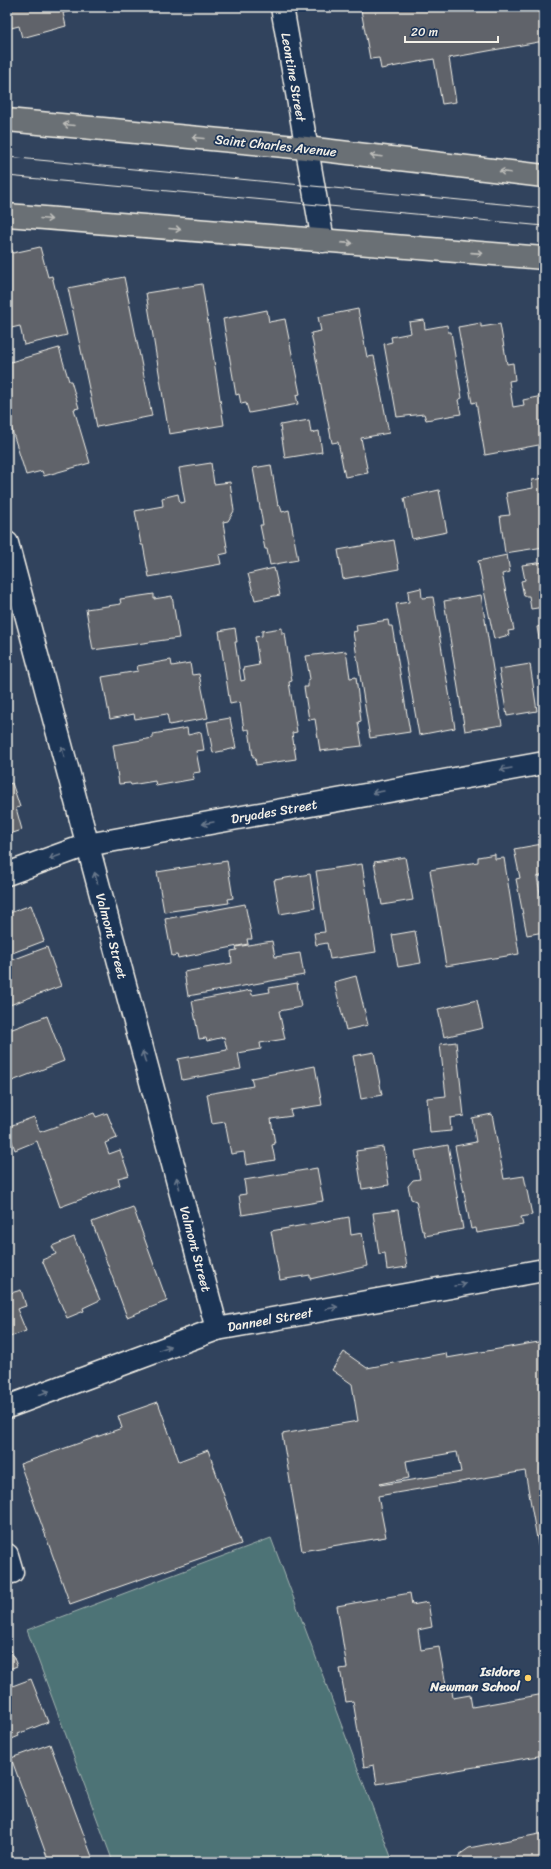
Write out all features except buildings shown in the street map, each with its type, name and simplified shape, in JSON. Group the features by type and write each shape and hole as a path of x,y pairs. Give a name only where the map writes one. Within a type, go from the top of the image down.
{"main road":[{"name":"Saint Charles Avenue","path":"7,120 306,148 544,176"},
{"path":"7,216 544,258"}],"street":[{"name":"Leontine Street","path":"282,7 323,241"},
{"name":"Valmont Street","path":"7,543 217,1329"},
{"name":"Dryades Street","path":"7,874 87,845 544,762"},
{"name":"Danneel Street","path":"7,1407 217,1329 544,1270"}],"green space":[{"path":"271,1538 393,1862 113,1862 27,1630"}],"tram line":[{"path":"7,157 544,208"},
{"path":"7,176 544,226"}],"place":[{"name":"Isidore Newman School","path":"528,1678"}]}
